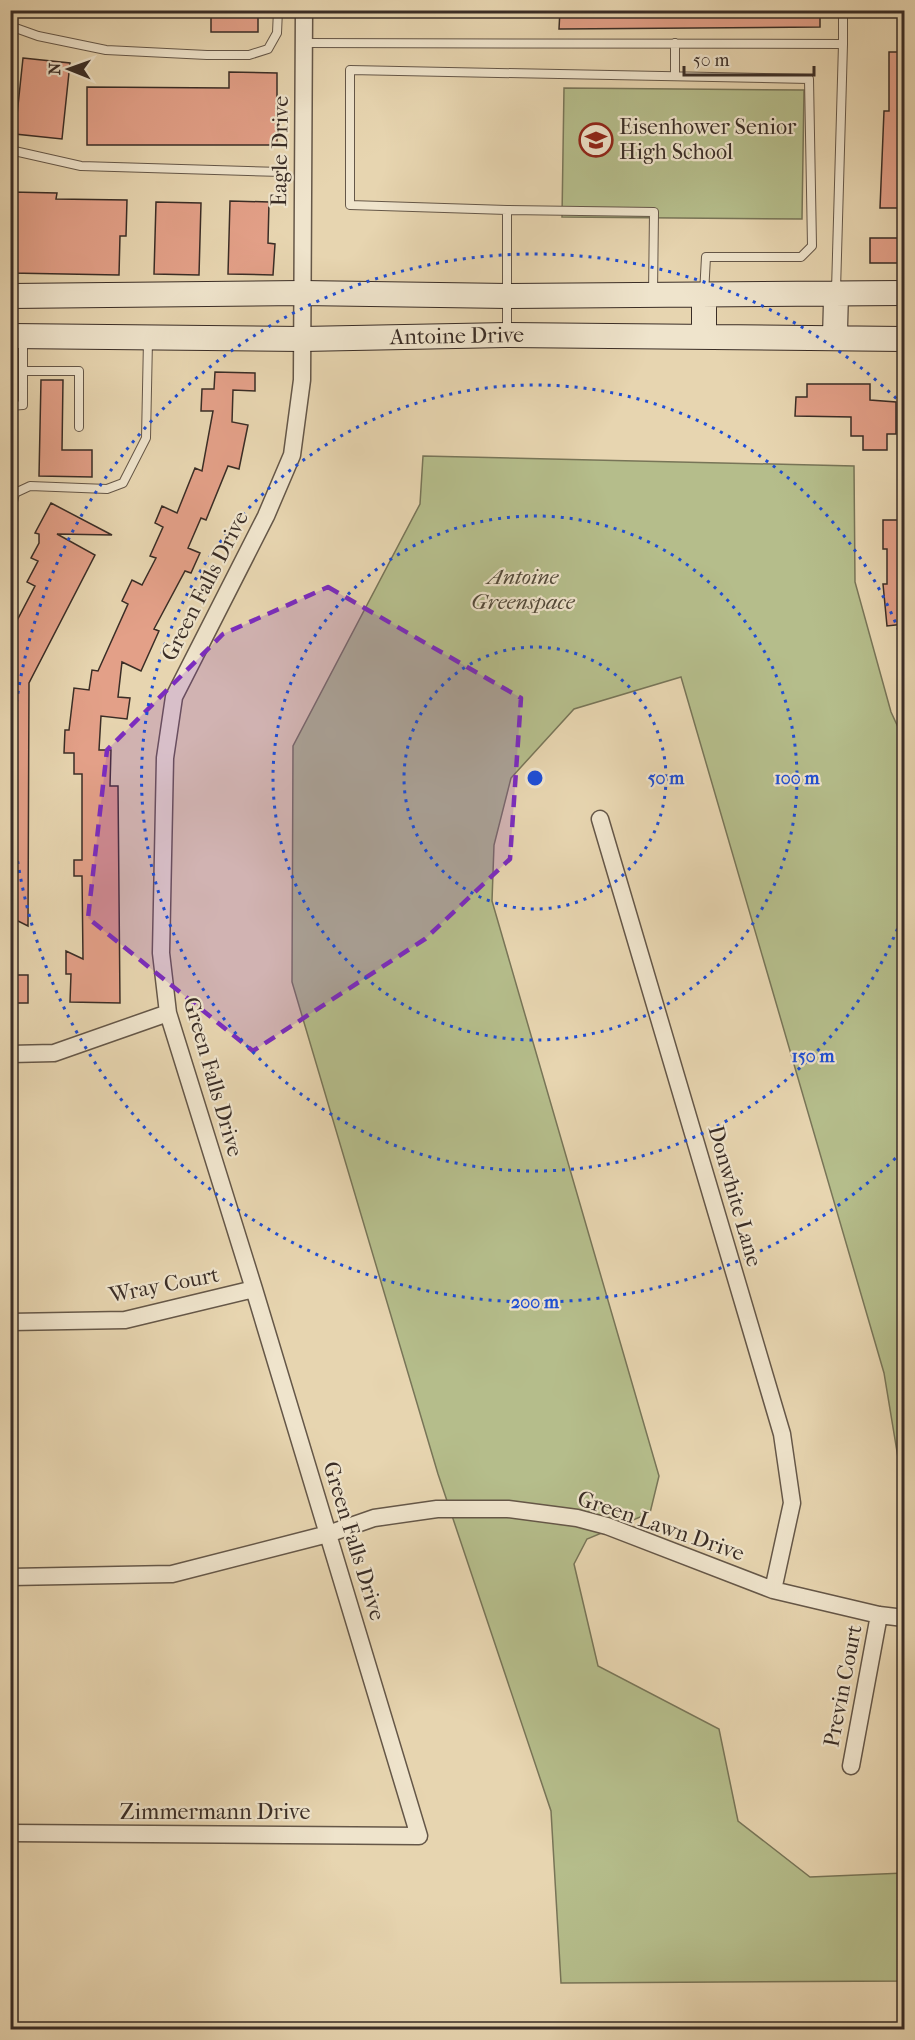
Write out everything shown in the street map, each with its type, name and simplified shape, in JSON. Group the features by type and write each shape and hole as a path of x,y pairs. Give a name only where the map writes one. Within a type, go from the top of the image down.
{"main road":[{"name":"Antoine Drive","path":"10,296 302,293 508,296 904,293"},
{"path":"835,338 836,293"},
{"path":"704,294 704,336"},
{"name":"Antoine Drive","path":"17,337 302,339 507,335 904,339"}],"street":[{"name":"Eagle Drive","path":"302,293 304,10"},
{"name":"Green Falls Drive","path":"302,293 302,380 292,455 266,516 174,696 165,758 162,953 168,1013 420,1836"},
{"name":"Donwhite Lane","path":"600,819 782,1434 792,1503 773,1590"},
{"path":"10,1054 54,1053 168,1013"},
{"name":"Wray Court","path":"10,1322 125,1320 254,1289"},
{"name":"Green Lawn Drive","path":"10,1577 172,1574 328,1534 374,1518 437,1509 472,1507 544,1512 577,1518 608,1526 773,1590 879,1615 904,1618"},
{"name":"Previn Court","path":"851,1766 879,1615"},
{"name":"Zimmermann Drive","path":"10,1833 420,1836"}],"lane":[{"path":"10,26 38,36 106,50 249,55 268,49 277,33 278,10"},
{"path":"836,293 843,10"},
{"path":"304,43 843,44"},
{"path":"675,43 675,76"},
{"path":"653,294 654,212 350,205 350,70 809,79 812,246 801,257 706,257 704,294"},
{"path":"10,150 81,165 282,172"},
{"path":"507,210 507,335"},
{"path":"10,406 23,405 23,371 17,337"},
{"path":"10,515 13,493 30,486 107,489 123,483 146,438 148,338"},
{"path":"23,371 79,371 79,427"}],"highlighted area":[{"path":"328,587 521,698 510,859 425,939 253,1051 88,918 107,750 223,634"}],"green space":[{"path":"564,88 804,90 802,219 562,217"},
{"name":"Antoine Greenspace","path":"423,456 854,466 855,582 891,712 904,740 904,1494 884,1373 681,677 574,709 511,778 494,845 492,901 659,1476 650,1513 587,1539 574,1564 598,1666 719,1729 738,1821 810,1877 904,1873 904,1981 561,1983 551,1811 438,1474 292,982 293,746 420,504"}],"building":[{"path":"211,10 258,10 258,32 211,32"},
{"path":"560,10 820,10 820,27 559,29"},
{"path":"889,52 904,52 904,208 880,208 884,111 889,111"},
{"path":"23,58 70,63 62,139 15,134"},
{"path":"229,72 277,73 277,145 87,145 87,87 229,88"},
{"path":"11,192 57,193 56,199 127,200 126,236 120,236 119,275 10,273"},
{"path":"230,201 269,202 268,243 275,244 273,275 228,274"},
{"path":"156,202 201,203 199,275 154,274"},
{"path":"870,238 904,238 904,263 870,263"},
{"path":"215,372 255,373 255,391 233,390 232,422 248,425 239,469 228,466 206,520 201,518 188,548 200,553 191,573 185,571 154,629 159,631 141,671 122,662 118,697 130,698 127,719 101,716 99,750 111,750 110,786 118,786 120,1003 70,1002 71,974 66,974 66,951 83,959 82,876 74,876 74,860 82,860 82,774 74,774 74,753 64,753 65,730 69,730 74,688 89,690 92,670 98,671 128,604 122,601 132,580 142,585 156,558 150,556 163,527 155,523 162,506 177,513 195,468 202,471 213,411 201,411 202,389 214,389"},
{"path":"41,380 63,380 62,450 92,450 92,477 39,476"},
{"path":"807,384 870,384 870,400 896,402 896,434 887,434 887,450 863,450 863,436 851,436 851,417 795,416 796,397 807,397"},
{"path":"51,503 112,535 57,534 95,555 29,683 28,926 10,917 10,634 35,586 27,582 38,561 31,558 39,543 39,534 35,533"},
{"path":"883,520 904,520 904,624 887,626 883,584 887,584 887,549 883,549"},
{"path":"10,975 28,975 28,1003 10,1003"}],"place":[{"name":"Eisenhower Senior High School","path":"596,140"}]}
